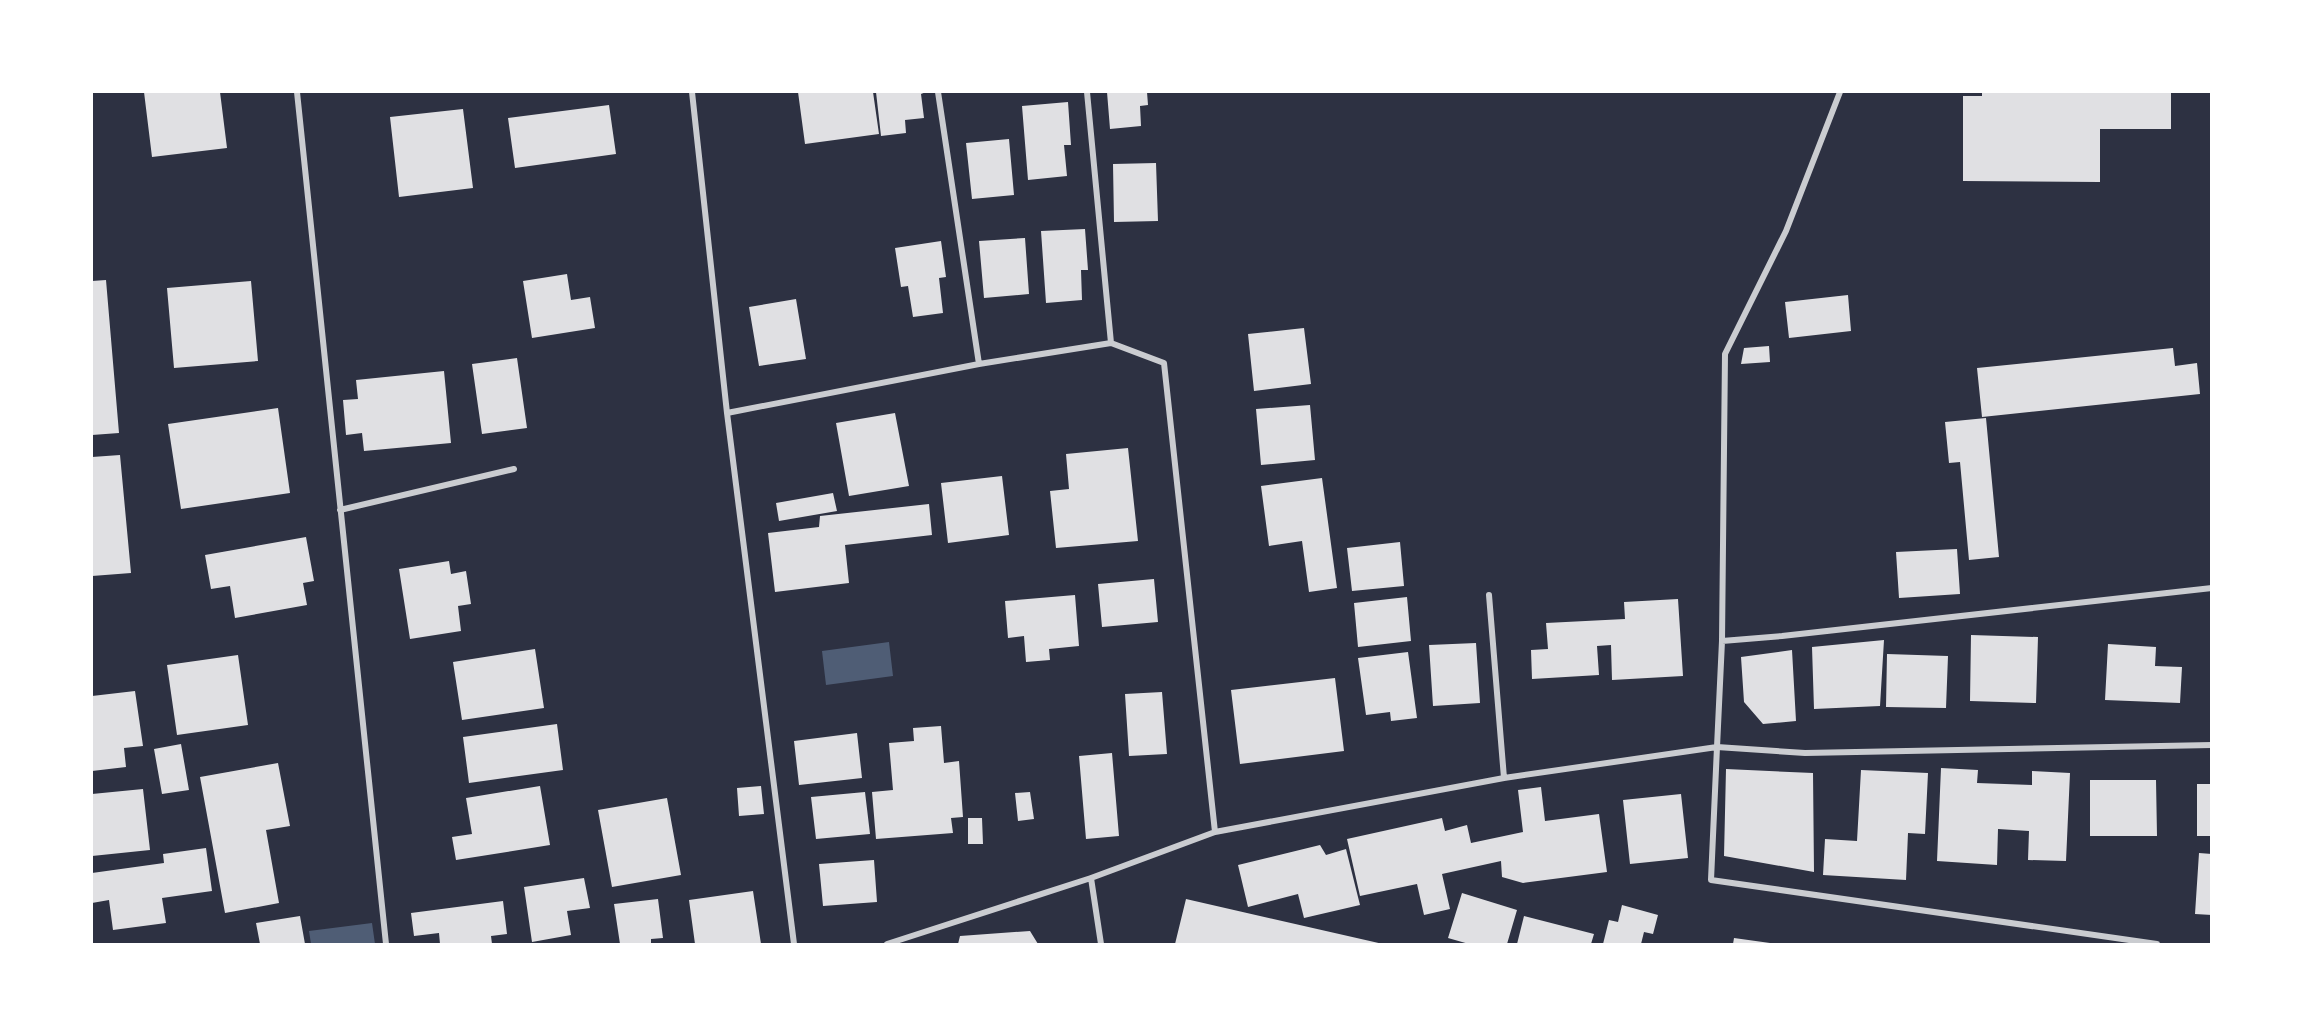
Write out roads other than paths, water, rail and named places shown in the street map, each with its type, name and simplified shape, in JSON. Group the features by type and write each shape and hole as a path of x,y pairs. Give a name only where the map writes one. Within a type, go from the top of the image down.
{"street":[{"path":"297,92 386,945"},
{"path":"692,92 727,413 794,945"},
{"path":"938,92 979,364"},
{"path":"1087,92 1111,343"},
{"path":"1840,92 1786,231 1725,354 1722,641 1711,880 2157,945"},
{"path":"727,413 979,364 1111,343 1164,363 1215,832"},
{"path":"340,510 514,469"},
{"path":"1722,641 2211,588"},
{"path":"1489,595 1504,778"},
{"path":"887,945 1091,878 1215,832 1504,778 1717,747 1805,753 2211,745"},
{"path":"1091,878 1101,945"}],"water":[{"path":"889,642 893,676 826,685 822,651"},
{"path":"372,923 375,944 311,944 309,931"}]}
